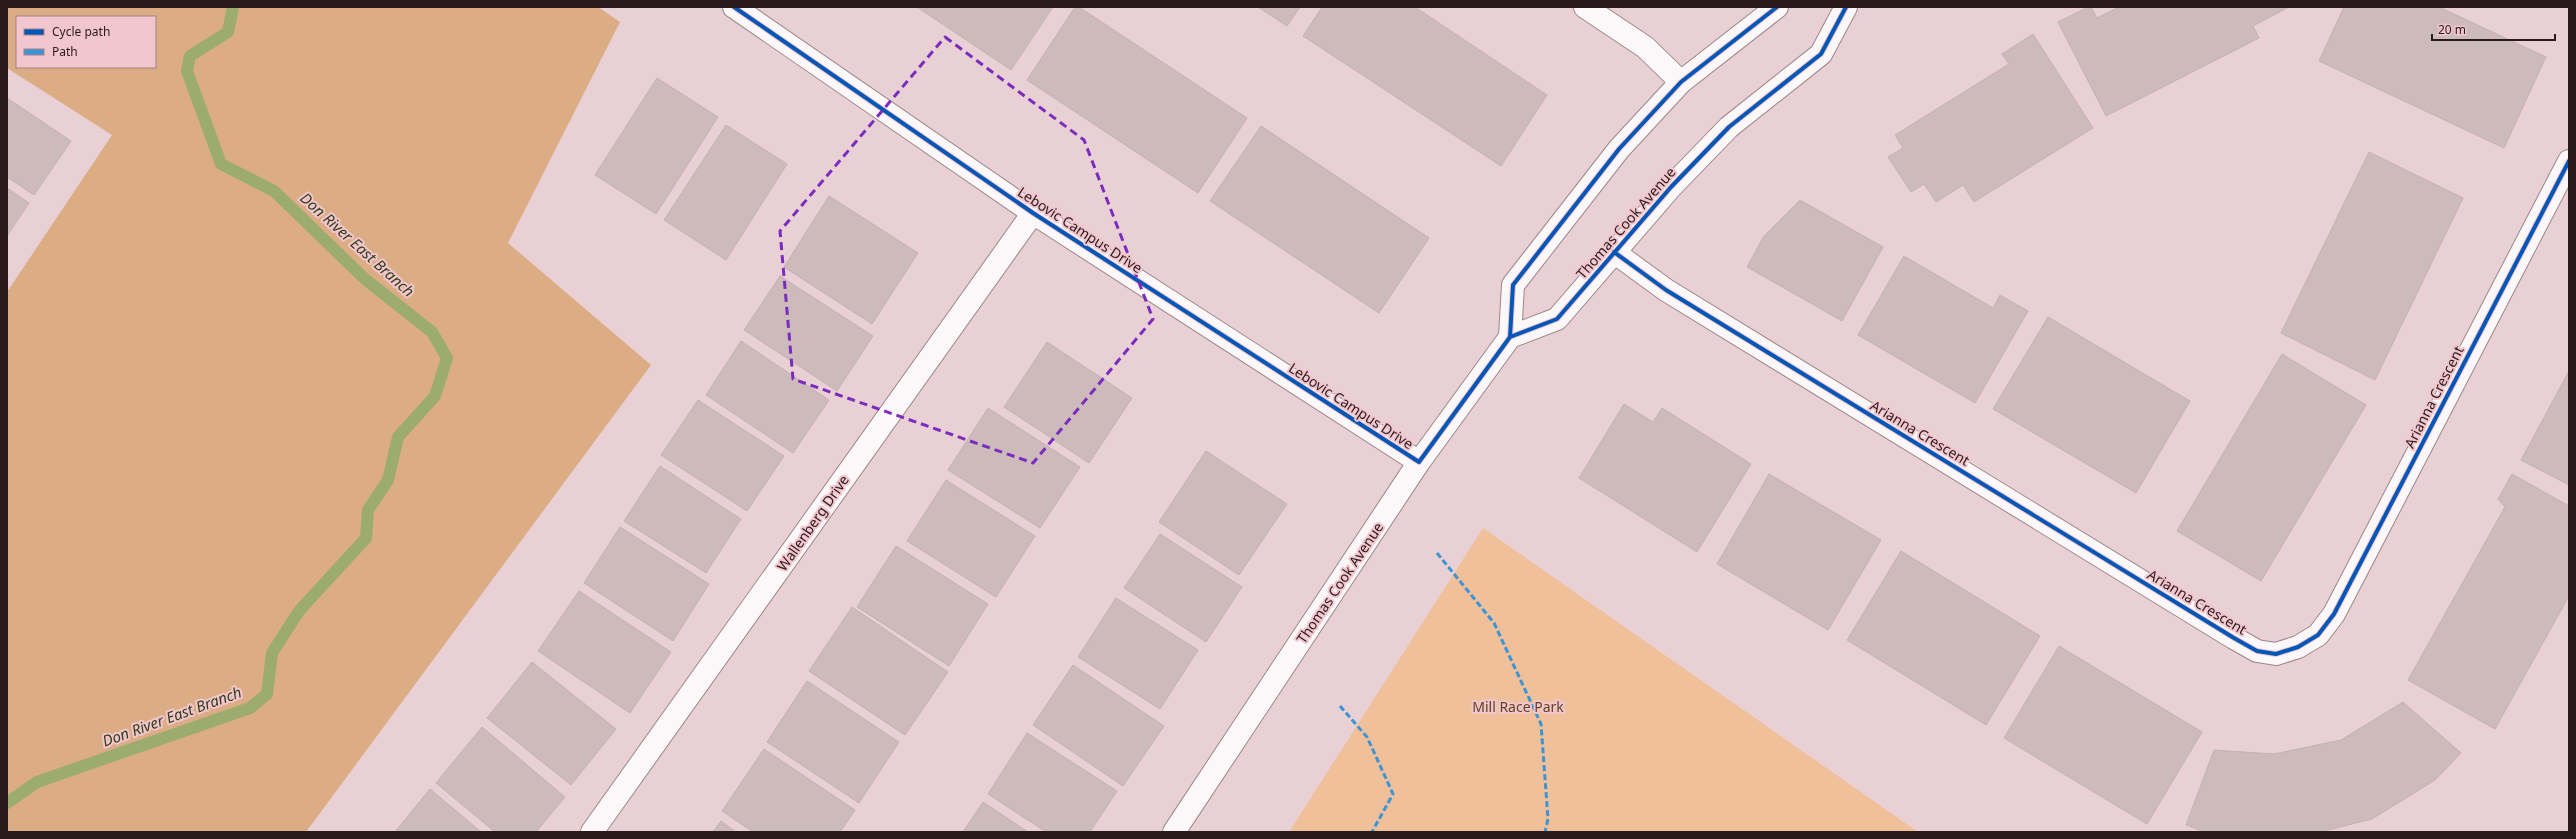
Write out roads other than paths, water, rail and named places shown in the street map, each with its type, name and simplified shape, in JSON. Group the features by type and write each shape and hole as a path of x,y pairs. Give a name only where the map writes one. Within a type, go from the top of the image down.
{"street":[{"name":"Lebovic Campus Drive","path":"734,7 1033,213 1419,462"},
{"path":"1585,7 1645,47 1681,82"},
{"path":"1510,337 1513,285 1619,149 1681,82 1777,7"},
{"name":"Thomas Cook Avenue","path":"1174,832 1419,462 1510,337 1557,319 1671,187 1729,127 1821,54 1846,7"},
{"name":"Arianna Crescent","path":"1614,252 1666,290 2227,633 2257,651 2276,654 2298,647 2318,635 2334,614 2569,161"},
{"name":"Wallenberg Drive","path":"592,832 1033,213"}],"waterway":[{"name":"Don River East Branch","path":"7,803 37,782 250,708 267,694 272,653 299,611 366,538 368,510 388,480 398,437 435,396 447,358 432,332 365,279 274,191 221,164 187,71 190,56 228,32 233,7"}],"park label":[{"name":"Mill Race Park","path":"1518,707"}]}
